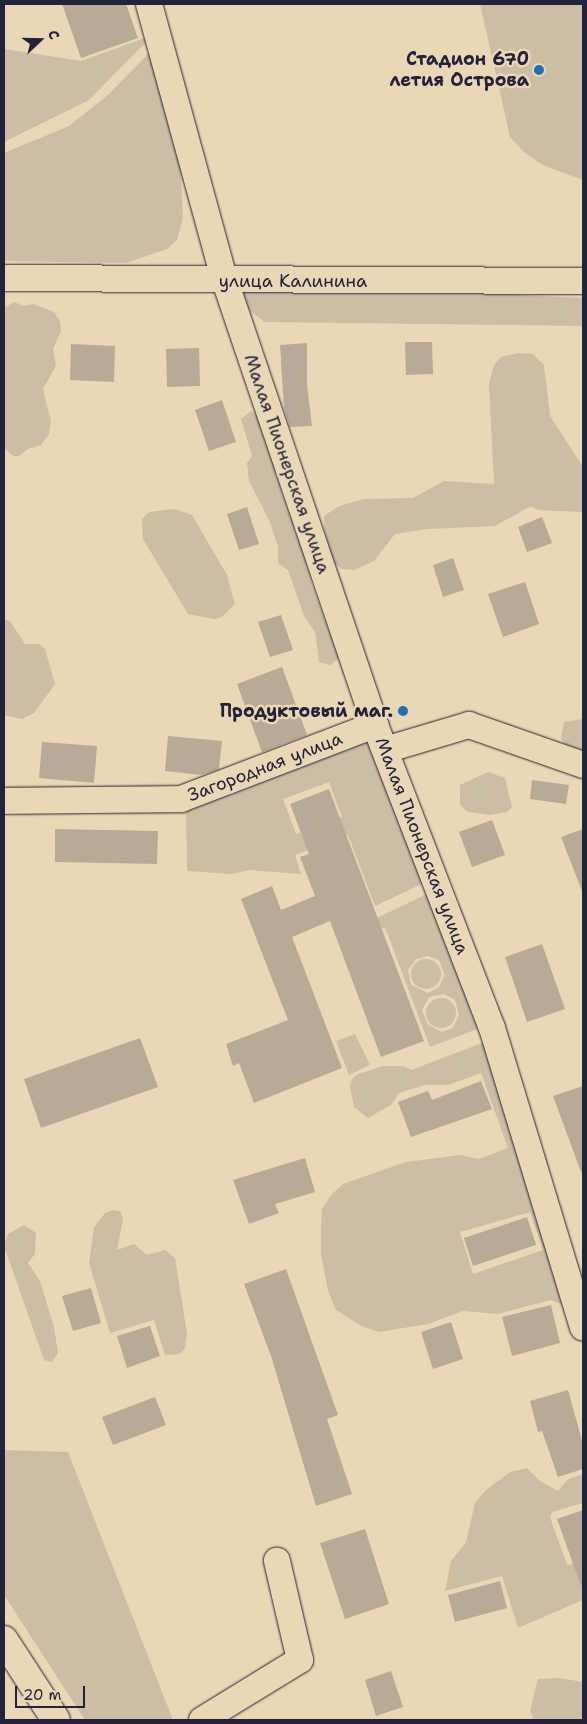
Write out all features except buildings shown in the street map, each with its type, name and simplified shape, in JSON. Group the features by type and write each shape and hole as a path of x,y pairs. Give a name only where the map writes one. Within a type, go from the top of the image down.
{"highway":[{"path":"4,1640 56,1720"}],"street":[{"name":"Малая Пионерская улица","path":"149,4 225,282 375,725 492,1028 583,1327"},
{"name":"улица Калинина","path":"4,278 225,282 583,282"},
{"name":"Загородная улица","path":"4,801 181,799 375,725"},
{"path":"385,750 469,725 583,765"},
{"path":"202,1720 300,1660 277,1561"}],"shaded area":[{"name":"Стадион 670 летия Острова","path":"480,4 583,4 583,180 543,165 525,153 510,137"},
{"path":"145,38 146,42 89,100 4,142 4,49 81,61"},
{"path":"149,53 180,159 183,218 177,240 167,249 126,263 4,261 4,153 69,126 109,94"},
{"path":"249,282 583,298 583,326 265,322 250,311 241,292"},
{"path":"14,302 24,306 33,304 54,312 60,321 61,331 53,349 56,366 43,389 51,421 49,434 41,445 28,449 19,456 13,456 4,448 4,308"},
{"path":"519,353 533,354 544,365 550,416 583,467 583,512 538,510 531,506 495,526 428,529 395,534 374,561 354,570 342,569 330,560 325,545 324,516 339,506 364,499 413,498 444,481 494,484 489,384 494,365 501,357"},
{"path":"251,411 257,416 274,458 282,495 302,544 312,585 339,658 330,665 319,662 315,632 304,616 288,570 278,563 278,547 270,522 249,481 247,463 252,456 241,419"},
{"path":"175,509 192,515 227,575 235,604 222,617 215,619 188,614 143,539 142,519 149,512"},
{"path":"4,619 10,621 25,644 39,644 45,649 55,684 34,713 22,719 4,715"},
{"path":"583,719 583,753 565,745 561,739 564,722"},
{"path":"372,732 428,881 375,906 348,835 295,855 301,874 249,870 232,874 187,871 186,802","holes":["329,782 342,817 296,834 283,799"]},
{"path":"488,772 505,778 512,807 507,812 490,815 468,812 460,805 460,785"},
{"path":"433,891 485,1026 430,1047 385,927 360,936 354,929","holes":["428,956 439,960 445,975 439,987 428,993 411,985 408,970 416,959","444,994 455,1000 459,1015 453,1028 442,1032 428,1025 422,1010 429,997"]},
{"path":"426,959 437,963 441,974 437,985 426,989 415,985 411,974 415,963"},
{"path":"441,998 452,1002 456,1013 452,1024 441,1028 430,1024 426,1013 430,1002"},
{"path":"355,1034 370,1065 349,1075 336,1041"},
{"path":"490,1040 563,1305 551,1300 497,1314 463,1311 428,1324 379,1332 361,1326 336,1310 328,1291 321,1253 322,1209 331,1195 343,1184 406,1162 461,1155 479,1159 508,1148 481,1073 448,1085 425,1085 399,1093 392,1104 368,1118 354,1107 350,1087 352,1079 358,1074 383,1066 404,1066 411,1070","holes":["530,1212 543,1250 473,1274 460,1232"]},
{"path":"112,1210 120,1211 123,1219 117,1250 134,1244 147,1255 165,1250 175,1258 187,1334 185,1349 179,1354 165,1355 154,1320 110,1333 89,1263 94,1227 105,1213"},
{"path":"24,1225 36,1233 35,1254 28,1263 40,1281 54,1327 58,1353 52,1362 44,1360 4,1246 8,1234"},
{"path":"4,1450 68,1452 173,1720 85,1720 4,1595"},
{"path":"527,1468 540,1481 558,1491 567,1480 583,1474 583,1503 552,1512 550,1517 567,1565 583,1562 583,1600 518,1628 502,1576 445,1591 451,1561 466,1542 475,1503 486,1490 510,1472"},
{"path":"560,1678 583,1682 583,1720 534,1720 530,1710 538,1679"}],"place":[{"name":"Стадион 670 летия Острова","path":"539,70"},
{"name":"Продуктовый маг.","path":"403,711"}]}
